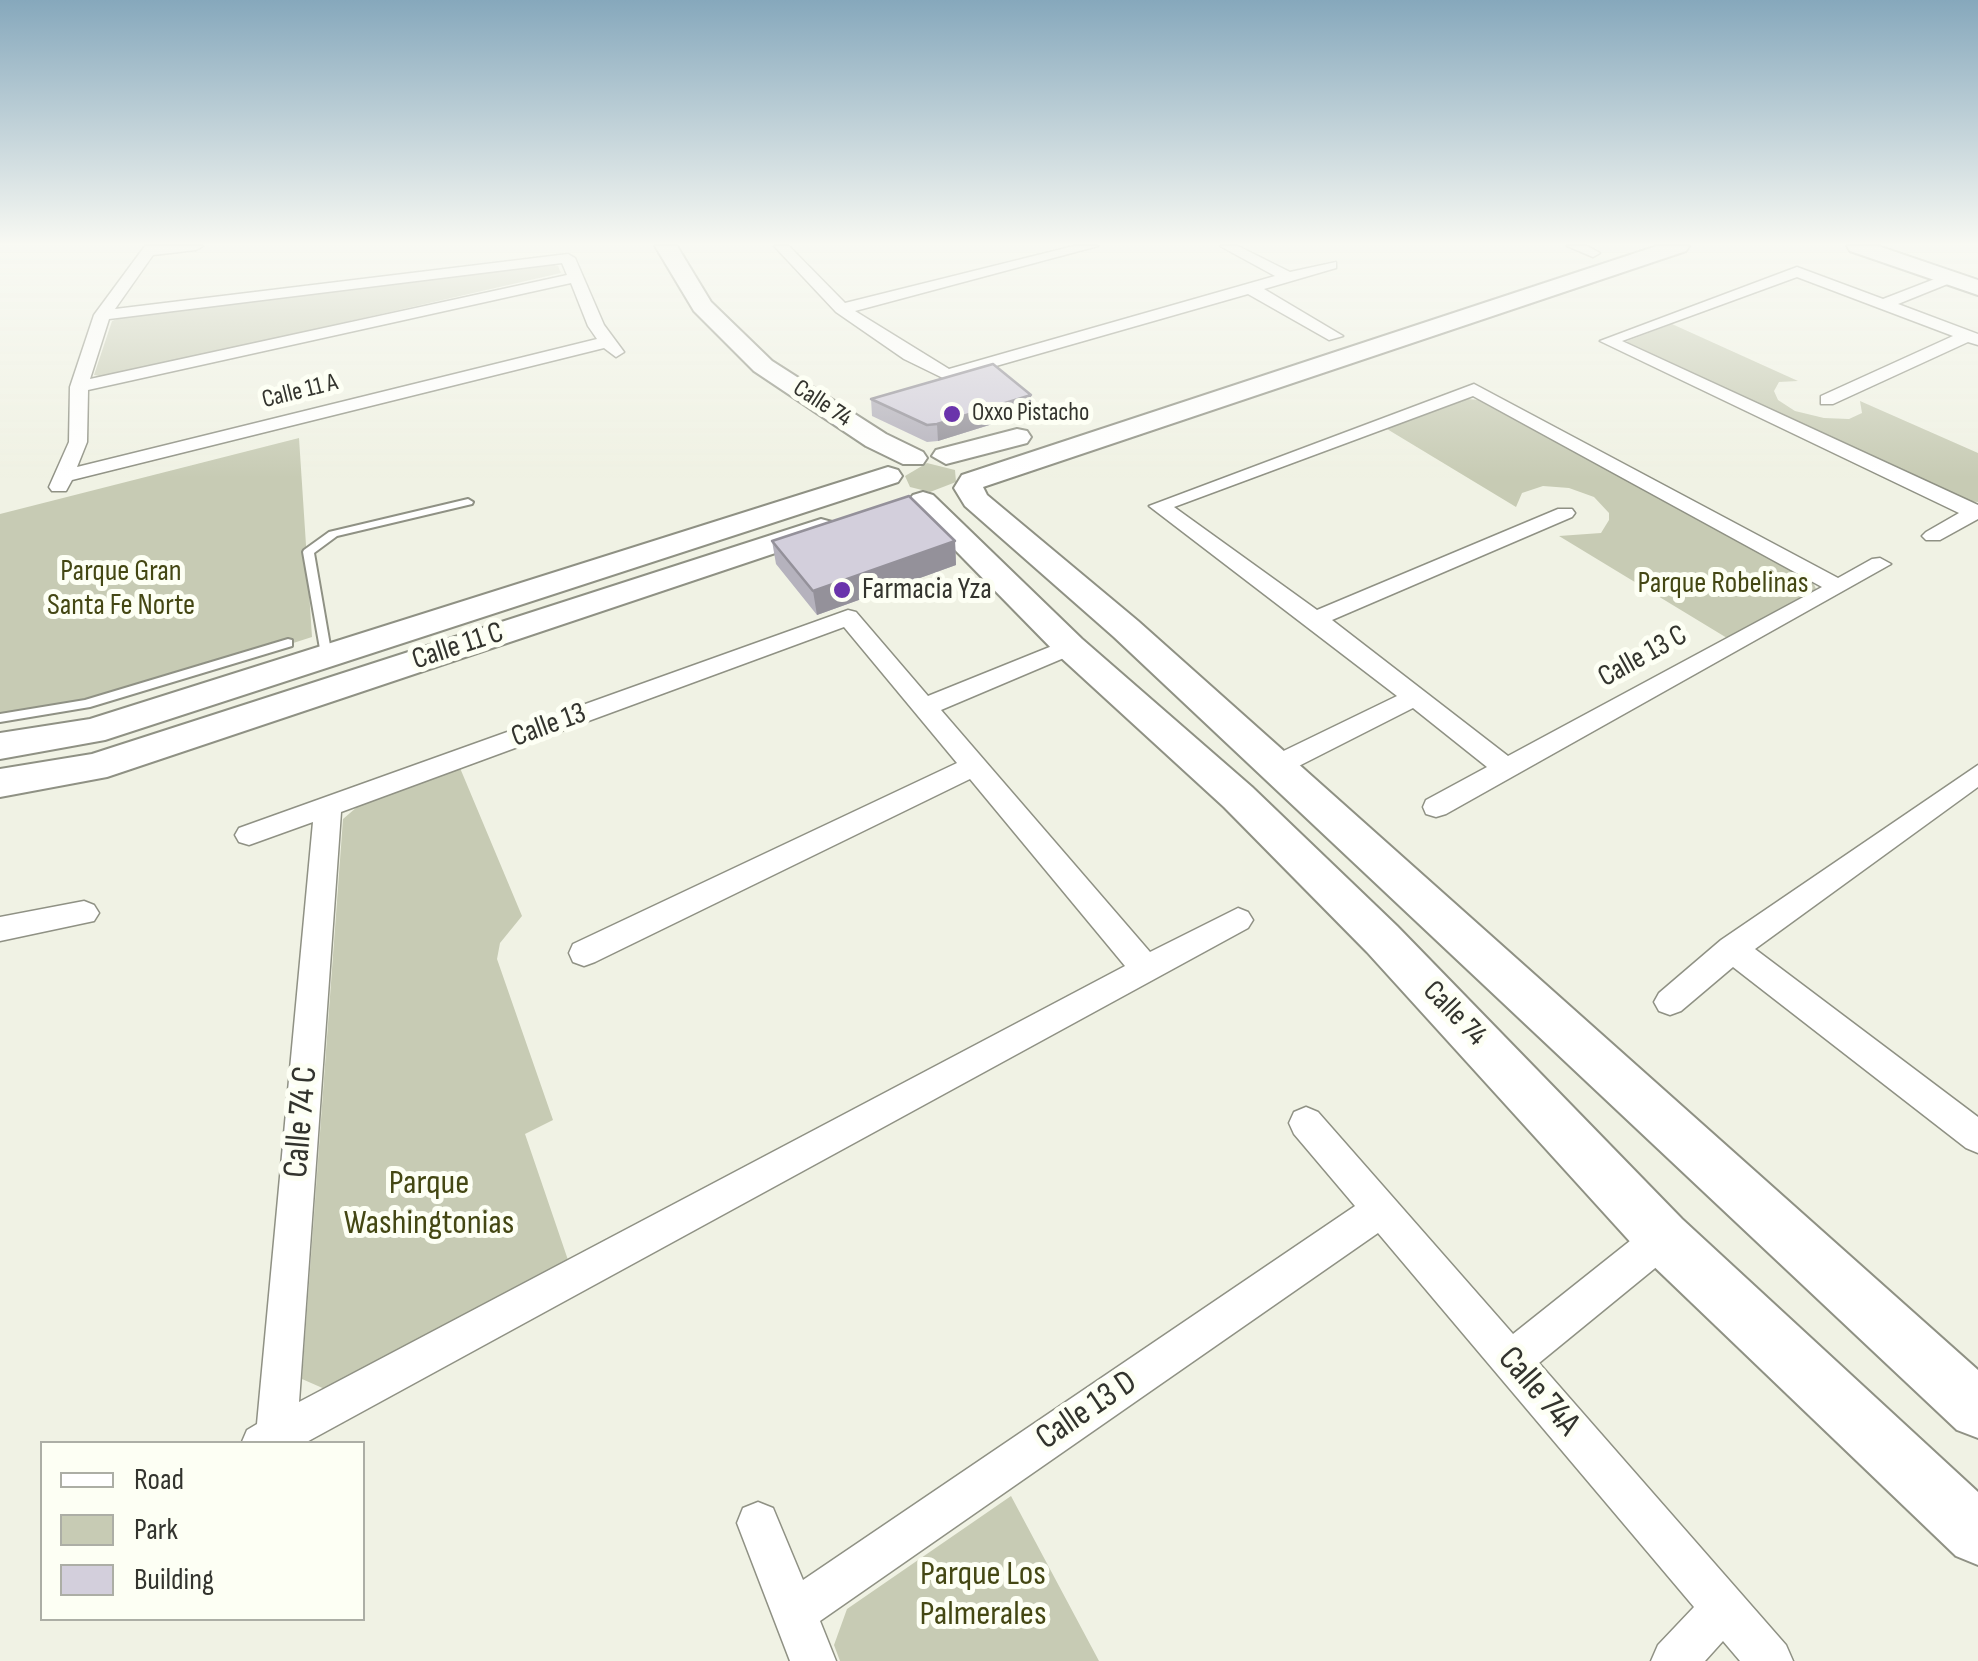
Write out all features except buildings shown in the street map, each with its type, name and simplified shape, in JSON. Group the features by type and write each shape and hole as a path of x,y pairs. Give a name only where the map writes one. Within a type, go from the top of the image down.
{"main road":[{"name":"Calle 74","path":"720,324 762,366 876,440 909,484 1067,580 1276,766 1544,1016 1978,1409"},
{"path":"1206,376 1373,324"},
{"path":"909,484 962,475 1050,440 1415,324"},
{"path":"909,484 950,498 962,475 1050,440"},
{"name":"Calle 74","path":"962,475 975,500 978,527 1022,598 1348,905 1664,1238 1978,1534"},
{"name":"Calle 11 C","path":"0,783 94,767 337,670 909,484"},
{"path":"1022,598 1067,580"},
{"name":"Calle 11 C","path":"0,746 92,731 264,663 337,670"},
{"path":"1348,905 1381,907 1404,884"},
{"path":"1493,1054 1500,1035 1512,1023 1544,1016"}],"street":[{"path":"79,388 99,324"},
{"path":"79,388 369,324"},
{"name":"Calle 11 A","path":"79,388 78,442 60,485 611,347 598,324"},
{"path":"863,324 947,375 1126,324"},
{"path":"1313,324 1335,336"},
{"path":"1656,324 1608,341 1977,512"},
{"path":"1935,324 1973,338"},
{"path":"1828,400 1973,338"},
{"path":"1506,768 1315,619 1160,506 1474,389 1839,586"},
{"path":"1315,619 1565,512"},
{"path":"1933,536 1977,512"},
{"name":"Calle 13 C","path":"1436,807 1880,564"},
{"name":"Calle 13","path":"249,835 848,617 924,707"},
{"path":"1070,647 924,707 1146,969"},
{"path":"1276,766 1413,698"},
{"path":"584,953 975,766"},
{"path":"1670,1002 1732,949 1978,774"},
{"name":"Calle 74 C","path":"268,1441 328,806"},
{"path":"0,929 84,913"},
{"path":"268,1441 1238,920"},
{"path":"1732,949 1978,1138"},
{"name":"Calle 74A","path":"1306,1123 1770,1661"},
{"name":"Calle 13 D","path":"794,1612 1381,1210"},
{"path":"1511,1361 1664,1238"},
{"path":"758,1523 813,1661"},
{"path":"1674,1661 1724,1608"}],"lane":[{"path":"337,670 308,552 333,534 468,502"},
{"path":"0,718 86,704 264,663 288,643"}],"green space":[{"path":"111,324 340,324 105,377 94,375"},
{"path":"1672,324 1798,381 1779,382 1774,391 1778,400 1795,411 1849,419 1862,413 1860,401 1978,453 1978,502 1966,501 1628,345 1627,341"},
{"name":"Parque Robelinas","path":"1468,399 1481,400 1812,580 1816,589 1727,638 1559,536 1601,533 1609,513 1594,497 1569,488 1543,486 1522,493 1516,507 1387,429"},
{"name":"Parque Gran Santa Fe Norte","path":"299,438 312,637 102,704 0,719 0,514"},
{"path":"927,463 955,470 956,482 930,492 910,487 905,476"},
{"name":"Parque Washingtonias","path":"460,768 522,916 500,943 497,959 553,1120 525,1134 568,1260 327,1390 302,1379 343,819 357,807"},
{"name":"Parque Los Palmerales","path":"1011,1496 1099,1661 840,1661 834,1645 847,1609"}],"place":[{"name":"Oxxo Pistacho","path":"952,414"},
{"name":"Farmacia Yza","path":"842,590"}]}
